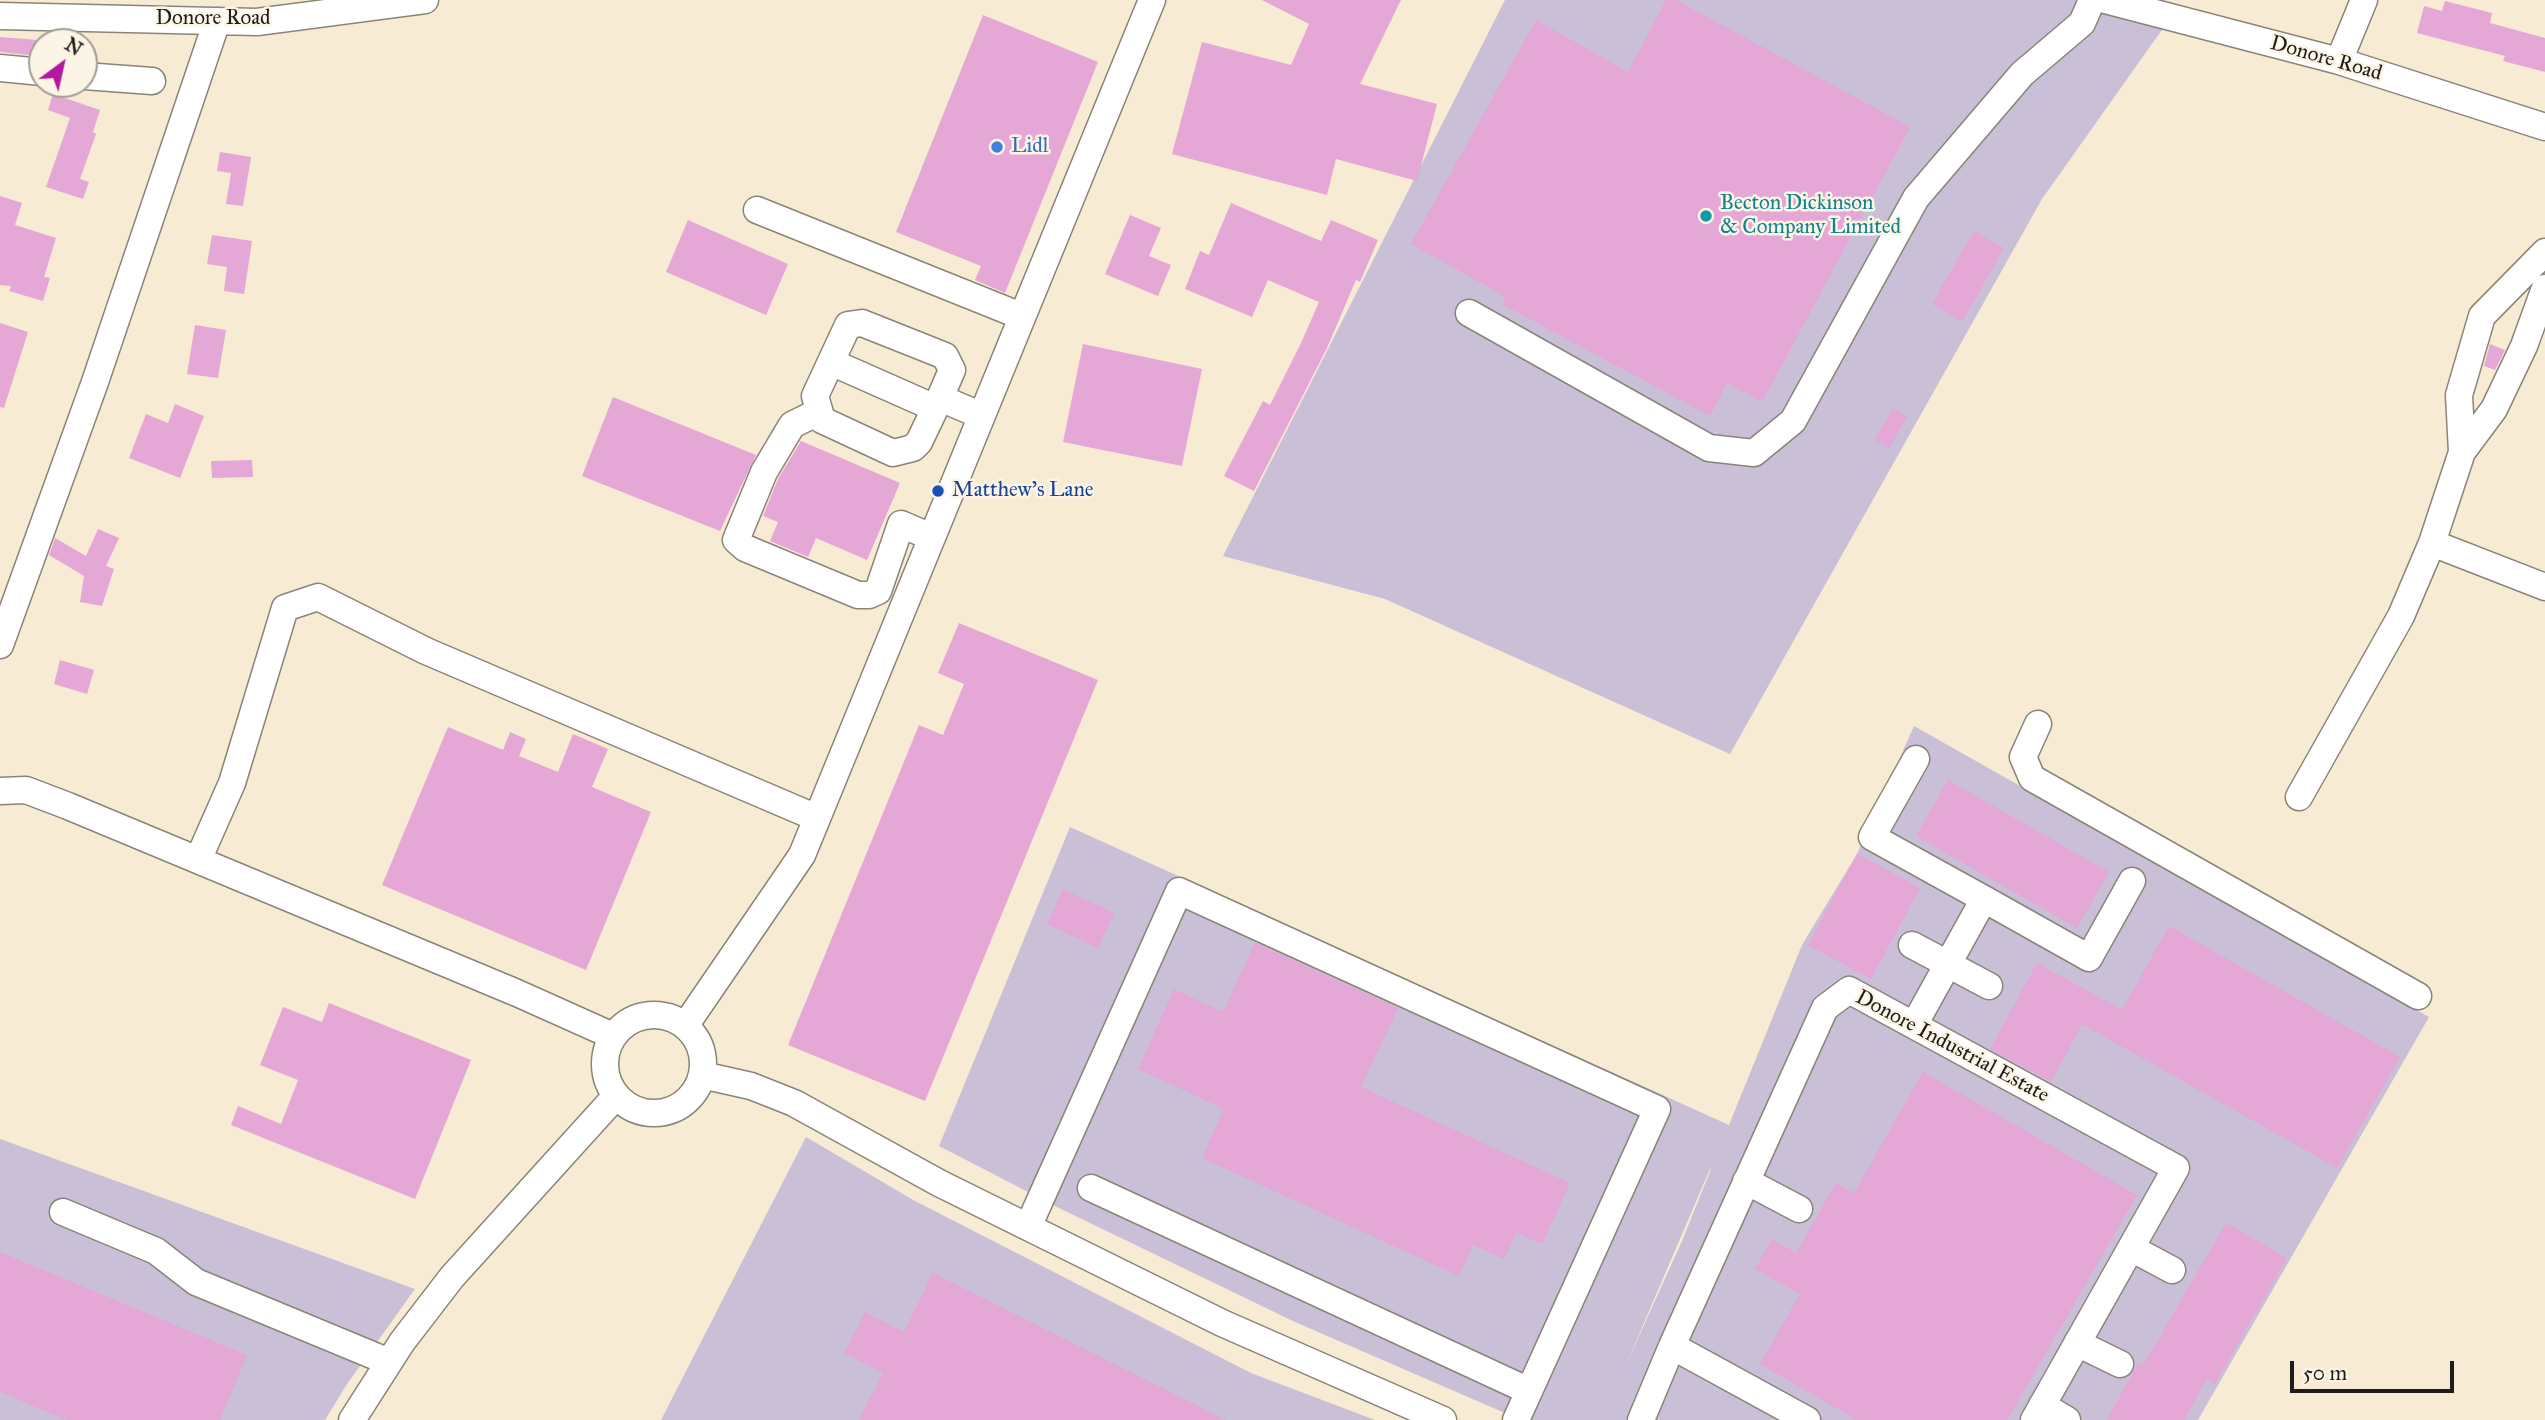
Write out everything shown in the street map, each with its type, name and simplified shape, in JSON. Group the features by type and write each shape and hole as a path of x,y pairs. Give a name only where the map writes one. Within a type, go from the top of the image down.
{"street":[{"name":"Donore Road","path":"0,16 38,9 217,21 261,11 425,0"},
{"path":"685,1026 802,855 1152,0"},
{"path":"1469,313 1709,448 1754,453 1793,421 1916,198 2022,74 2082,23 2092,0"},
{"name":"Donore Road","path":"2105,0 2339,61 2545,127"},
{"path":"2339,61 2364,0"},
{"path":"0,645 95,382 217,21"},
{"path":"0,68 28,71"},
{"path":"98,77 152,81"},
{"path":"757,210 1021,316"},
{"path":"2462,452 2459,395 2482,316 2545,252"},
{"path":"2299,797 2401,616 2432,543 2462,452 2494,410 2524,346 2545,288"},
{"path":"862,323 945,356 952,370 919,442 913,448 893,453 822,420 816,396 831,362 848,325 862,323"},
{"path":"831,362 938,403 980,415"},
{"path":"818,412 792,425 764,472 736,540 745,548 858,595 869,595 878,591 901,524 930,537"},
{"path":"2432,543 2545,587"},
{"path":"198,860 232,783 285,608 318,597 426,650 817,818"},
{"path":"2038,724 2024,757 2032,778 2418,996"},
{"path":"1916,759 1872,836 2089,958 2132,881"},
{"path":"0,791 26,790 613,1036"},
{"path":"1028,1227 1179,891 1657,1109 1516,1420"},
{"path":"1914,1025 1984,899"},
{"path":"1912,946 1989,986"},
{"name":"Donore Industrial Estate","path":"1641,1420 1825,1008 1849,990 2176,1168 2038,1412"},
{"path":"651,1015 668,1017 685,1026 698,1042 702,1056 702,1075 695,1092 678,1107 659,1113 635,1110 616,1096 608,1083 605,1055 613,1036 627,1022 651,1015"},
{"path":"702,1075 751,1086 794,1103 939,1183 1222,1323 1443,1420"},
{"path":"352,1420 389,1362 453,1277 616,1096"},
{"path":"1746,1181 1799,1209"},
{"path":"1090,1188 1529,1391"},
{"path":"63,1212 156,1251 196,1282 389,1362"},
{"path":"2131,1248 2172,1270"},
{"path":"2077,1343 2120,1364"},
{"path":"1672,1346 1807,1420"},
{"path":"2038,1412 2067,1420"}],"shaded area":[{"path":"1505,0 2089,0 2171,17 2042,199 1730,754 1385,599 1223,556"},
{"path":"1914,726 2429,1017 2198,1420 1521,1420 1295,1322 1061,1209 939,1146 1070,827 1729,1125 1802,945 1857,854","holes":["1711,1169 1682,1241 1625,1367"]},
{"path":"806,1137 915,1201 1251,1373 1375,1420 661,1420"},
{"path":"0,1139 415,1289 347,1384 325,1420 0,1420"}],"building":[{"path":"1262,0 1401,0 1360,84 1437,104 1417,181 1336,159 1327,195 1172,154 1202,42 1291,65 1309,24"},
{"name":"Becton Dickinson & Company Limited","path":"1666,0 1676,0 1910,127 1762,402 1727,383 1710,416 1502,304 1506,297 1411,244 1536,20 1628,72"},
{"path":"2445,1 2492,13 2490,23 2545,38 2545,72 2503,61 2505,56 2417,33 2424,6 2442,11"},
{"name":"Lidl","path":"983,15 1098,62 1005,293 975,280 981,266 896,232"},
{"path":"0,37 28,39 28,55 0,52"},
{"path":"52,98 65,98 100,110 93,132 96,134 80,179 89,182 83,199 46,187 70,118 48,110"},
{"path":"220,152 251,157 243,206 226,204 231,173 217,171"},
{"path":"0,196 22,203 15,225 56,238 44,277 50,278 43,301 9,291 11,286 0,285"},
{"path":"1231,203 1321,241 1331,220 1378,240 1360,282 1356,280 1327,348 1254,491 1224,476 1263,401 1270,405 1319,302 1268,280 1252,317 1185,289 1200,251 1209,255"},
{"path":"1130,215 1161,228 1149,256 1171,265 1158,296 1105,274"},
{"path":"688,220 788,264 766,315 666,272"},
{"path":"1974,231 2004,248 1962,322 1932,304"},
{"path":"212,235 252,241 244,294 224,291 227,267 207,264"},
{"path":"0,323 28,332 4,408 0,407"},
{"path":"195,325 226,330 218,378 187,374"},
{"path":"1083,344 1202,369 1182,466 1063,442"},
{"path":"2490,344 2505,350 2495,370 2484,366"},
{"path":"613,397 756,455 720,531 582,476"},
{"path":"175,404 204,416 180,478 129,458 146,414 168,423"},
{"path":"1893,408 1907,417 1889,448 1875,440"},
{"path":"801,441 900,483 867,560 816,538 808,557 770,541 778,522 763,516 778,479"},
{"path":"252,460 253,477 212,478 211,461"},
{"path":"98,529 119,538 106,566 114,569 102,606 80,602 84,576 49,555 55,538 86,556"},
{"path":"959,623 1098,680 925,1101 788,1045 919,725 943,735 964,684 938,673"},
{"path":"60,660 94,670 87,694 54,684"},
{"path":"448,727 503,750 510,732 526,739 519,756 558,772 573,734 608,749 592,787 651,812 586,970 382,885"},
{"path":"1948,780 2109,872 2077,928 1916,836"},
{"path":"1857,854 1920,888 1871,979 1808,945"},
{"path":"1063,889 1114,913 1098,948 1047,924"},
{"path":"2169,926 2400,1057 2337,1168 2082,1024 2051,1082 1990,1049 2037,963 2122,1010"},
{"path":"1255,943 1398,1008 1361,1087 1570,1183 1542,1244 1517,1233 1504,1259 1473,1245 1459,1276 1202,1158 1224,1109 1138,1069 1174,989 1223,1012"},
{"path":"329,1003 471,1060 415,1199 231,1125 238,1106 281,1124 298,1080 260,1065 283,1007 322,1022"},
{"path":"1923,1072 2137,1195 2007,1420 1857,1420 1760,1364 1800,1294 1755,1269 1772,1239 1796,1253 1836,1183 1854,1193"},
{"path":"2226,1223 2287,1258 2215,1384 2207,1379 2184,1420 2107,1420 2138,1363 2143,1366"},
{"path":"0,1252 247,1355 220,1420 67,1420 0,1392"},
{"path":"933,1273 1226,1420 859,1420 883,1373 844,1353 865,1312 904,1332"}],"place":[{"name":"Lidl","path":"997,147"},
{"name":"Becton Dickinson & Company Limited","path":"1706,216"},
{"name":"Matthew's Lane","path":"938,491"}]}
